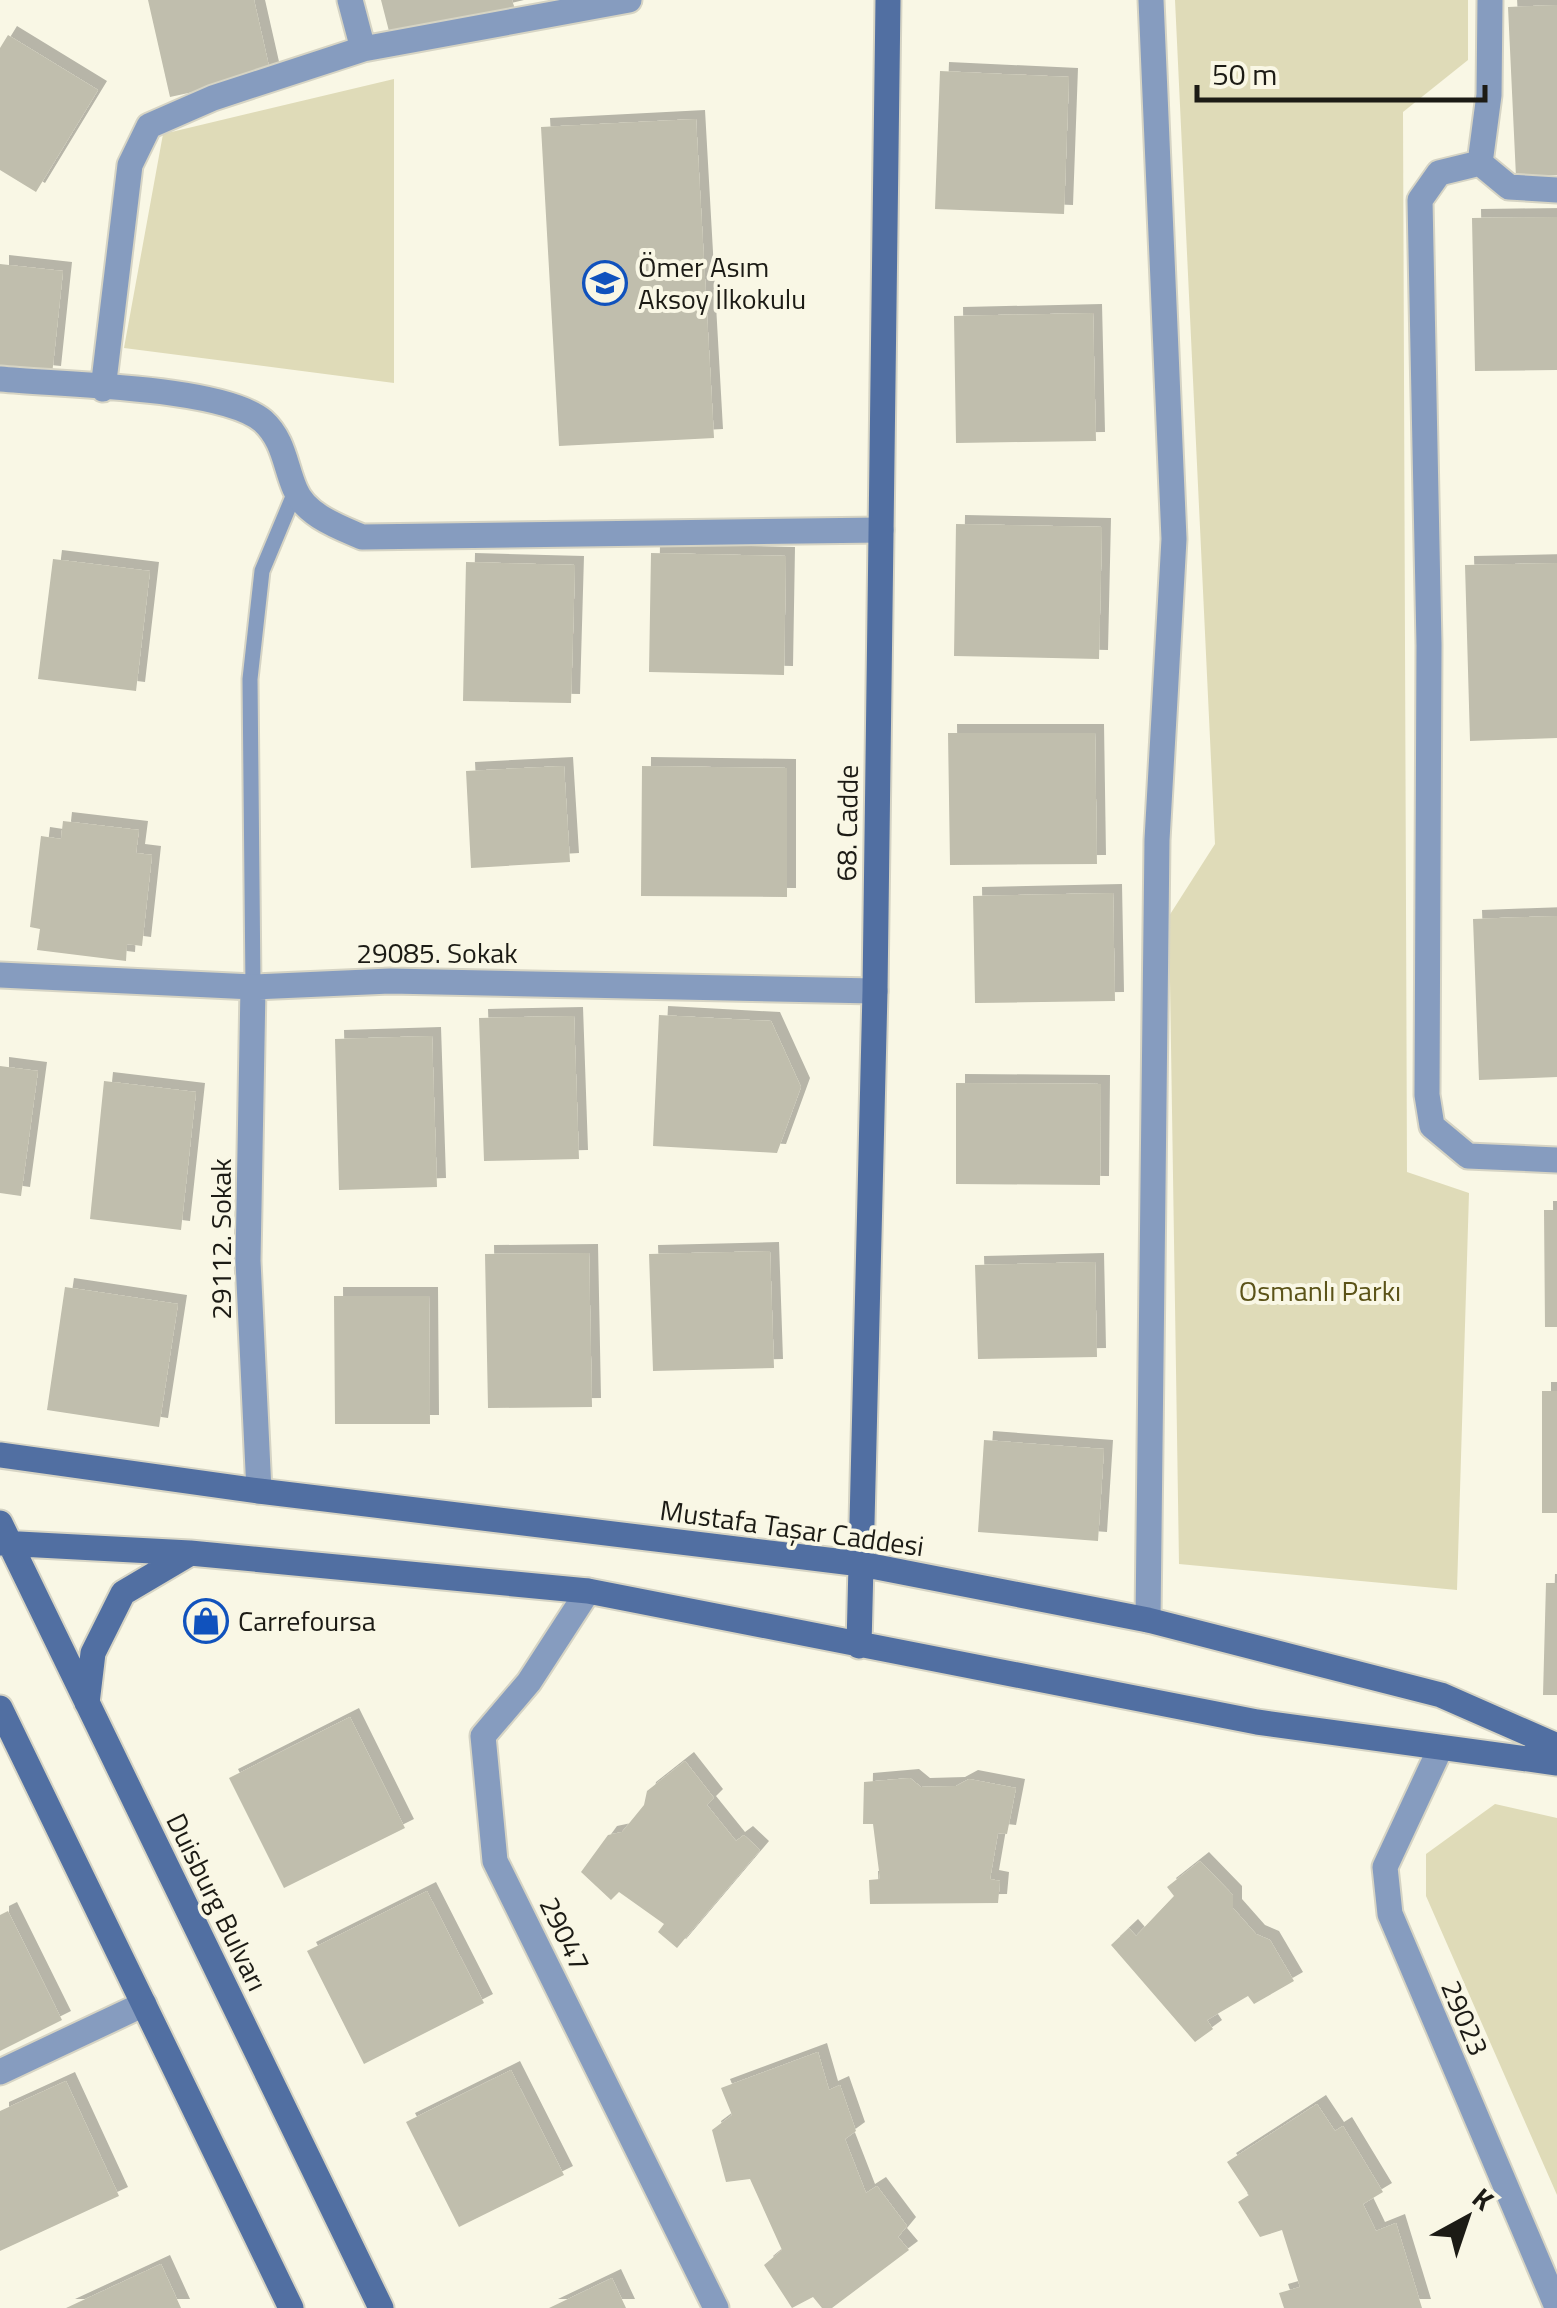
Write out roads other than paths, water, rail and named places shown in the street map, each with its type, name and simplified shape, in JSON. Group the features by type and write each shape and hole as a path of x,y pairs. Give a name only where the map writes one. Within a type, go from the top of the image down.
{"street":[{"path":"350,0 362,49"},
{"path":"103,389 130,165 149,126 213,98 362,49 629,0"},
{"name":"68. Cadde","path":"860,1646 875,992 888,0"},
{"path":"1148,1620 1157,840 1174,539 1152,0"},
{"path":"1480,163 1490,95 1490,0"},
{"path":"1480,163 1509,187 1557,190"},
{"path":"1480,163 1439,172 1420,200 1429,646 1427,1095 1432,1126 1468,1156 1557,1160"},
{"path":"0,379 226,401 264,422 290,462 295,492 322,520 362,537 881,530"},
{"name":"29085. Sokak","path":"0,975 252,987 390,981 875,992"},
{"name":"29112. Sokak","path":"252,987 248,1260 259,1492"},
{"name":"Mustafa Taşar Caddesi","path":"0,1455 259,1492 861,1564 1148,1620 1441,1695 1557,1746"},
{"path":"3,1536 588,1591 1257,1722 1557,1763"},
{"name":"Duisburg Bulvarı","path":"3,1536 381,2308"},
{"path":"88,1703 92,1654 123,1593 190,1553"},
{"name":"29047","path":"588,1591 529,1682 483,1736 496,1861 716,2308"},
{"path":"3,1718 291,2308"},
{"name":"29023","path":"1440,1749 1385,1867 1390,1914 1557,2307"},
{"path":"0,2072 144,2004"}],"lane":[{"path":"252,987 250,679 262,571 295,492"}],"place":[{"name":"Ömer Asım Aksoy İlkokulu","path":"605,283"},
{"name":"Carrefoursa","path":"206,1621"}],"park label":[{"name":"Osmanlı Parkı","path":"1320,1291"}]}
